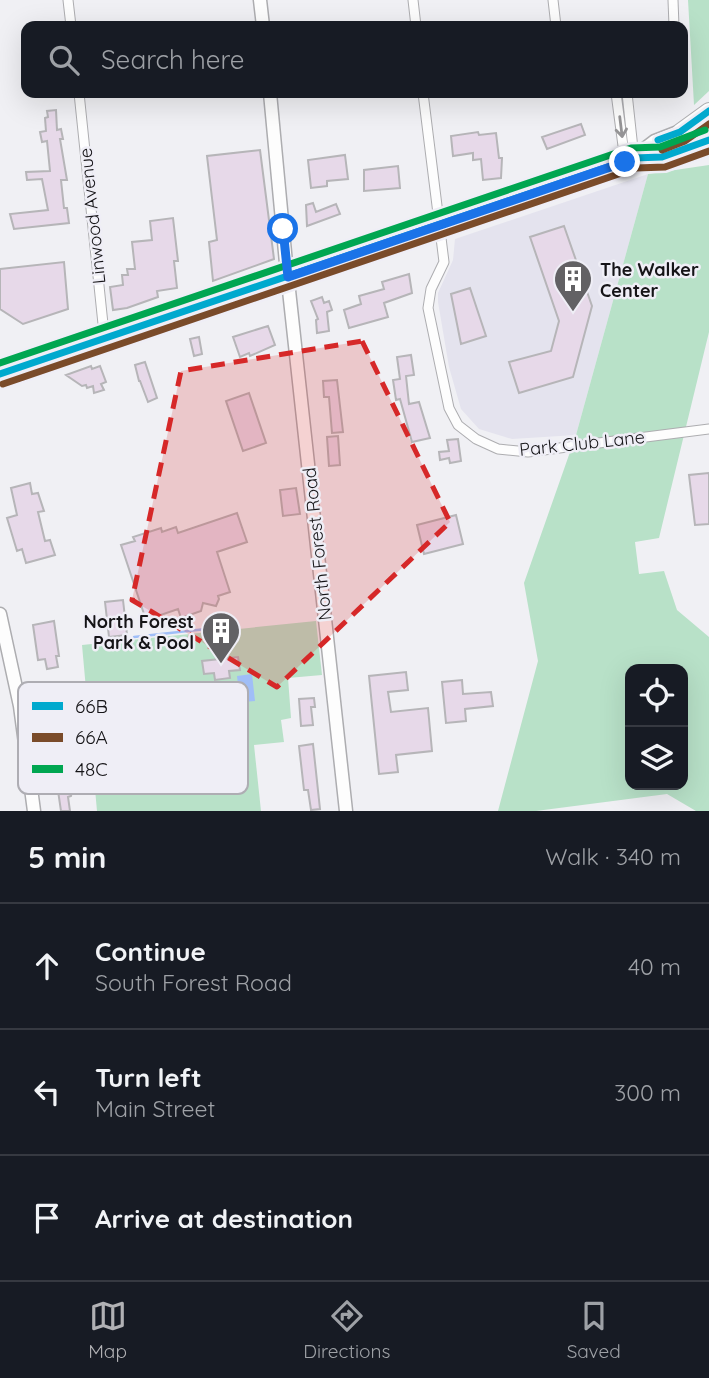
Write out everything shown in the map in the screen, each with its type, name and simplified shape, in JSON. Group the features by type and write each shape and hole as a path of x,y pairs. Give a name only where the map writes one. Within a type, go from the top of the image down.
{"highway":[{"path":"680,132 709,111"}],"main road":[{"path":"630,160 655,142 709,121"},
{"path":"0,374 630,160 662,157 706,142"}],"street":[{"path":"68,0 70,21"},
{"path":"260,0 262,21"},
{"path":"414,0 416,21"},
{"path":"553,0 555,21"},
{"path":"673,0 674,21"},
{"name":"Linwood Avenue","path":"80,98 106,338"},
{"name":"North Forest Road","path":"270,98 346,811"},
{"name":"Park Club Lane","path":"424,98 444,262 431,289 428,308 449,408 458,425 466,433 498,449 528,452 709,429"},
{"path":"617,98 630,160"},
{"path":"627,98 630,160"},
{"path":"0,614 18,697"}],"highlighted area":[{"path":"362,341 450,522 277,687 132,600 181,371"}],"shaded area":[{"path":"648,174 576,435 512,439 479,429 461,409 449,367 438,302 438,293 453,260 455,239"}],"green space":[{"path":"688,0 709,0 709,91 694,105"},
{"path":"709,165 709,332 659,538 635,542 639,574 664,571 677,610 709,637 709,811 696,811 667,794 536,811 498,811 538,661 524,583 576,435 648,174"},
{"path":"316,621 322,675 288,678 291,718 281,720 284,742 254,745 261,811 97,811 95,794 248,794 248,682 85,682 82,645"}],"water":[{"path":"252,674 255,701 248,702 248,682 238,682 237,676"}],"building":[{"path":"56,110 57,130 61,129 63,139 60,139 67,180 61,180 64,208 67,208 69,223 14,229 10,214 48,210 42,179 27,180 26,172 50,171 47,141 42,142 40,132 46,131 47,111"},
{"path":"581,124 585,135 547,149 542,137"},
{"path":"478,132 479,135 496,133 499,158 502,158 501,178 483,180 481,159 473,160 473,153 453,156 451,136"},
{"path":"260,150 274,259 213,281 209,242 217,240 207,156"},
{"path":"345,155 348,179 327,181 327,186 311,188 308,160"},
{"path":"398,166 400,188 364,191 364,170"},
{"path":"313,203 316,212 336,204 340,214 307,226 306,205"},
{"path":"173,218 178,261 174,261 177,288 157,291 158,297 113,310 110,287 123,285 122,275 128,275 127,269 135,269 132,242 152,240 150,221"},
{"name":"The Walker Center","path":"564,226 592,306 573,377 519,393 509,362 551,351 559,321 530,237"},
{"path":"64,262 68,309 23,324 0,309 0,269"},
{"path":"409,274 412,293 384,303 388,317 349,328 344,310 361,304 359,296 384,289 382,282"},
{"path":"470,288 486,336 461,344 451,294"},
{"path":"322,297 324,303 329,301 332,310 327,312 329,331 317,333 318,319 311,301"},
{"path":"268,326 275,345 250,356 249,353 240,357 233,337"},
{"path":"199,337 202,354 194,356 190,339"},
{"path":"411,355 414,375 406,376 409,404 419,402 430,438 412,442 400,399 396,400 393,380 400,379 397,357"},
{"path":"145,362 157,398 148,402 135,365"},
{"path":"91,366 92,369 100,366 106,382 101,384 104,390 94,393 93,386 82,386 66,375"},
{"path":"337,380 343,432 332,433 329,397 324,397 323,381"},
{"path":"249,393 266,443 243,451 226,401"},
{"path":"338,436 340,465 329,466 327,437"},
{"path":"458,439 461,461 450,463 449,458 440,460 439,452 449,451 447,440"},
{"path":"709,473 709,524 695,525 689,475"},
{"path":"30,483 32,494 38,493 44,511 38,512 45,541 50,540 55,555 26,563 22,549 17,551 7,518 17,515 11,488"},
{"path":"296,488 300,514 283,516 280,490"},
{"path":"237,513 247,542 217,552 230,592 218,596 216,606 203,603 201,611 181,618 178,609 146,620 121,545 135,541 133,537 161,528 162,532 176,527 178,533"},
{"path":"456,515 463,544 424,554 417,525"},
{"path":"123,600 127,635 109,637 105,602"},
{"path":"54,621 58,667 47,669 45,659 38,660 33,625"},
{"name":"North Forest Park & Pool","path":"238,657 240,670 229,671 230,678 215,680 214,673 204,674 202,661"},
{"path":"406,672 408,690 388,692 391,712 428,708 432,751 396,755 398,772 379,774 369,676"},
{"path":"462,680 463,694 491,692 493,706 465,709 466,721 446,723 442,682"},
{"path":"314,698 315,707 311,707 313,725 301,726 299,699"},
{"path":"313,744 320,809 311,810 308,790 304,790 299,746"},
{"path":"58,794 72,794 68,797 70,811 61,811"}],"waterway":[{"path":"134,637 233,626"}],"transit line":[{"name":"66B","path":"658,140 680,132 709,111"},
{"name":"66A","path":"662,150 685,141 709,124"},
{"name":"48C","path":"0,363 631,148 660,147 705,130"},
{"name":"66B","path":"0,374 634,158 662,157 709,140"},
{"name":"66A","path":"3,384 636,168 665,167 709,151"}],"place":[{"name":"The Walker Center","path":"573,313"},
{"name":"North Forest Park & Pool","path":"221,665"}],"route":[{"path":"283,229 288,277 625,162"}]}
